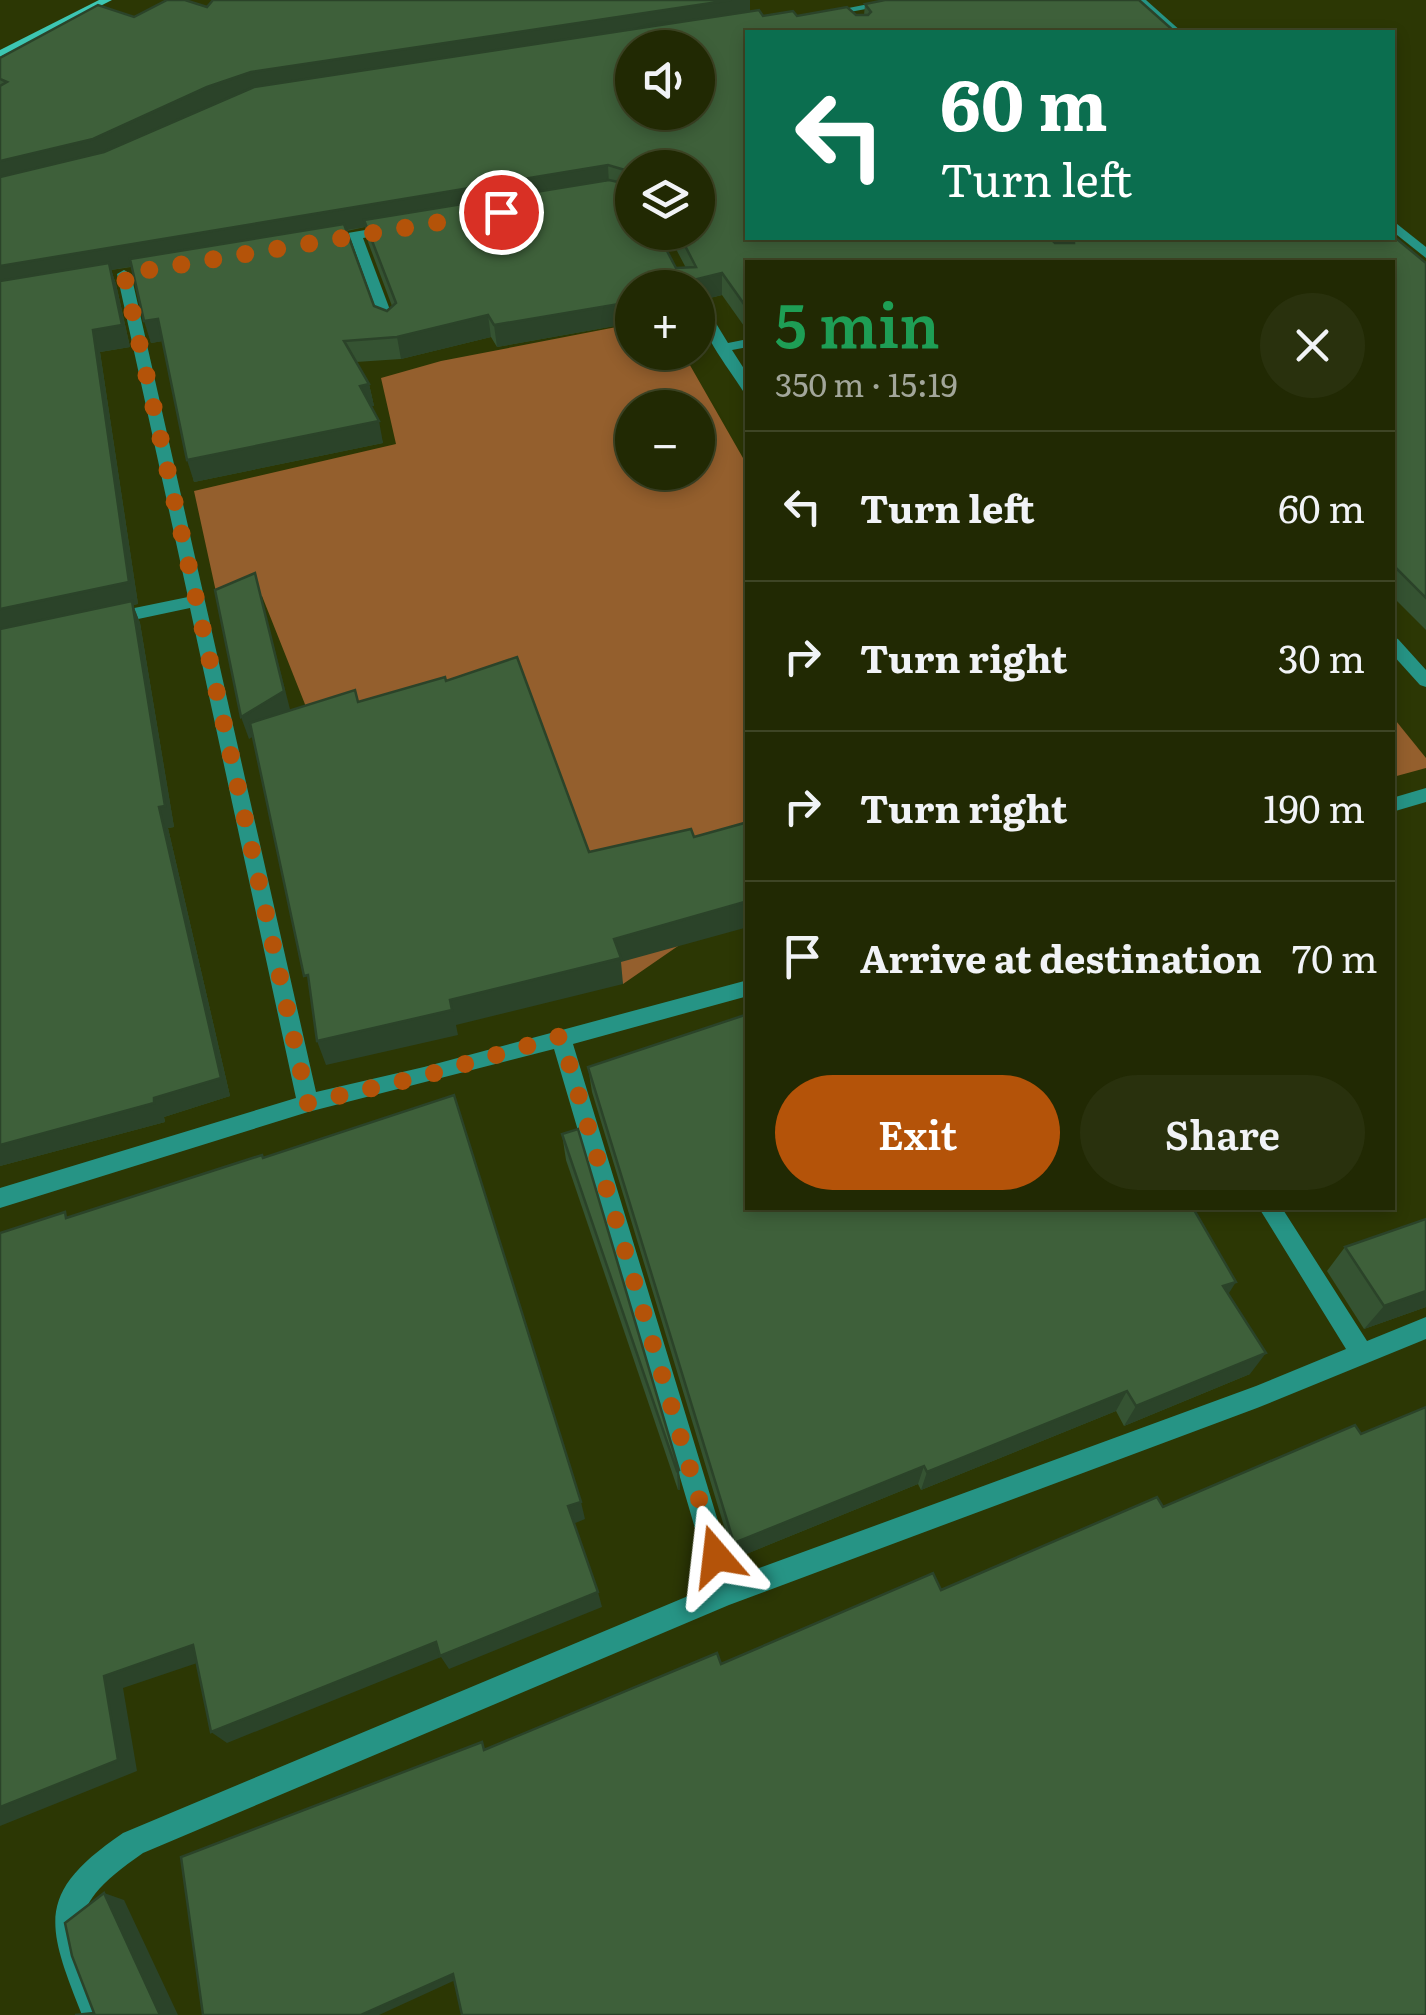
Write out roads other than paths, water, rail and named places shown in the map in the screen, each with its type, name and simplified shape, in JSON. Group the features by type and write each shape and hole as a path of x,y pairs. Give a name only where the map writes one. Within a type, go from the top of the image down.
{"main road":[{"path":"0,54 106,0"}],"street":[{"path":"804,16 908,0"},
{"path":"1139,0 1174,30"},
{"path":"842,11 851,22"},
{"path":"317,242 414,226"},
{"path":"1395,227 1426,254"},
{"path":"355,235 389,326"},
{"path":"143,271 117,275 196,601 308,1103"},
{"path":"715,336 745,383"},
{"path":"722,348 745,344"},
{"path":"89,624 196,601"},
{"path":"1395,645 1426,681"},
{"path":"1395,804 1426,796"},
{"path":"0,1198 308,1103 424,1076 745,989"},
{"path":"561,1036 727,1593"},
{"path":"1271,1210 1362,1354"},
{"path":"97,2015 66,1938 72,1898 95,1866 133,1843 727,1593 1257,1398 1426,1328"}]}
